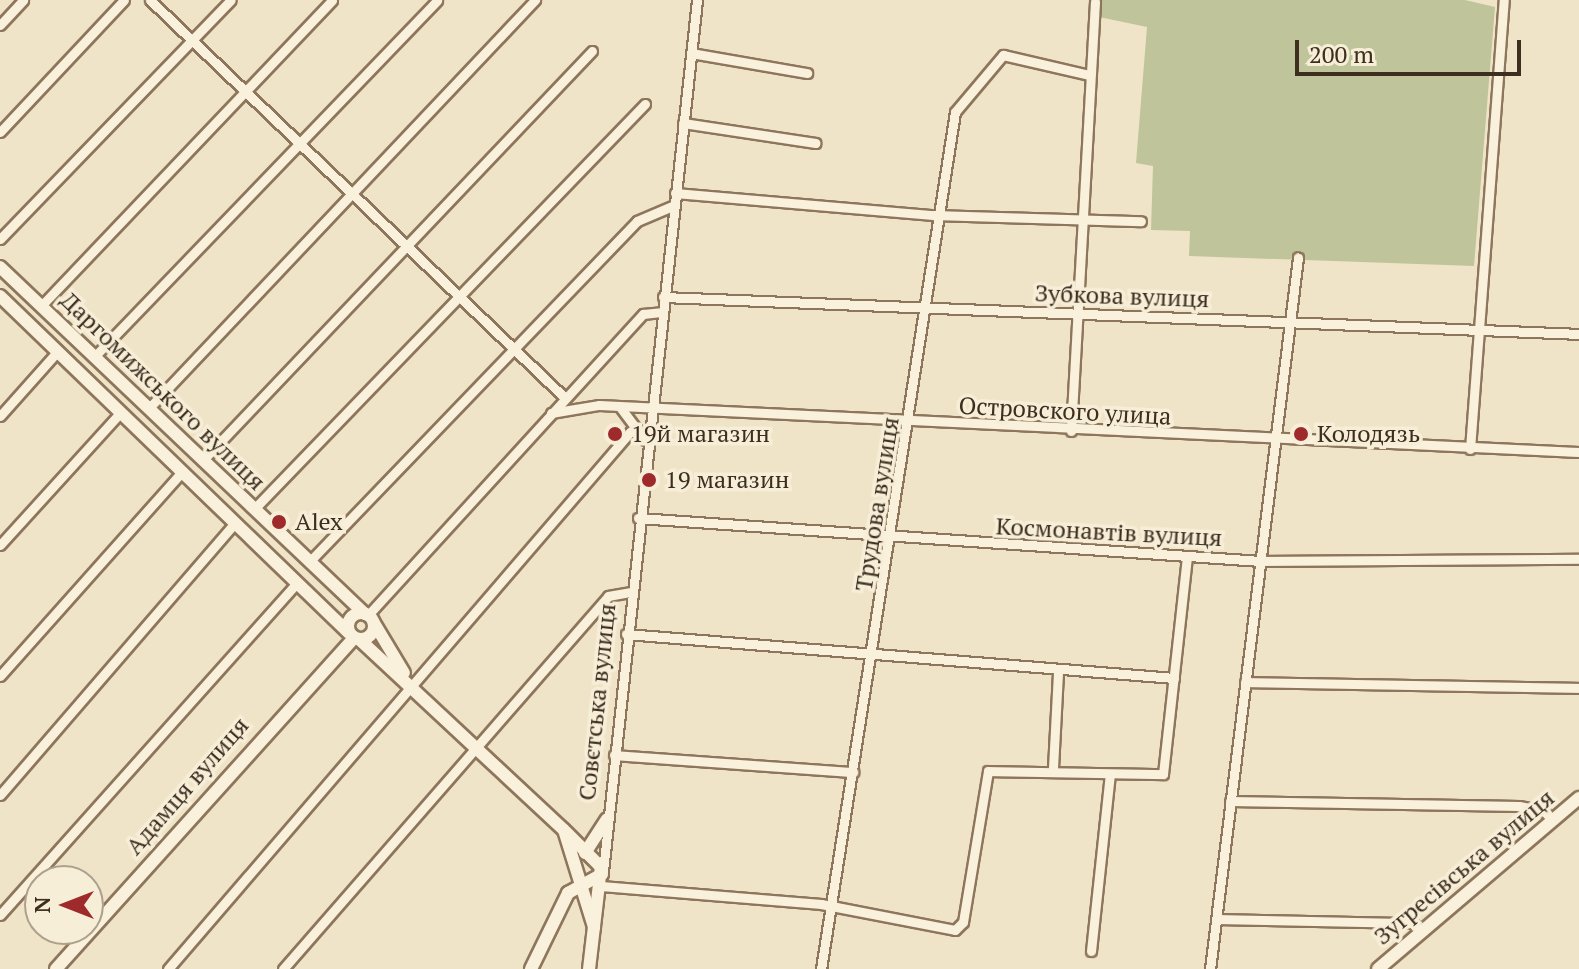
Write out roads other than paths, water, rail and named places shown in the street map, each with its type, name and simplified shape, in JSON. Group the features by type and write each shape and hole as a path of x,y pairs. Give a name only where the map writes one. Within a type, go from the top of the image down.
{"street":[{"path":"0,25 23,0"},
{"path":"0,132 124,0"},
{"path":"150,0 189,41 245,90 565,398"},
{"path":"0,239 231,0"},
{"path":"41,306 332,0"},
{"path":"94,357 437,0"},
{"path":"149,408 535,0"},
{"name":"Совєтська вулиця","path":"589,969 602,880 645,440 697,0"},
{"path":"1470,449 1476,329 1504,0"},
{"path":"1071,431 1080,219 1095,2"},
{"path":"204,459 405,242 592,51"},
{"path":"691,53 807,73"},
{"name":"Трудова вулиця","path":"821,969 910,423 933,215 951,164 955,112 996,59 1013,55 1089,75"},
{"path":"254,509 645,104"},
{"path":"683,123 816,143"},
{"path":"675,193 933,215 1141,221"},
{"path":"309,562 511,347 637,221 673,206"},
{"path":"1210,969 1298,257"},
{"name":"Даргомижського вулиця","path":"0,267 369,617 411,686"},
{"name":"Даргомижського вулиця","path":"0,296 297,583 411,686"},
{"name":"Зубкова вулиця","path":"663,297 1579,334"},
{"path":"369,617 371,635 354,637 350,618 369,617 643,314 661,312"},
{"path":"0,416 57,352"},
{"path":"617,405 630,413 645,440 659,415 680,409"},
{"name":"Островского улица","path":"551,413 617,405 1274,443 1579,452"},
{"path":"0,545 120,413"},
{"path":"168,969 636,428"},
{"path":"0,676 182,472"},
{"name":"Космонавтів вулиця","path":"638,518 892,540 1261,561 1579,559"},
{"path":"0,795 235,523"},
{"path":"580,877 831,908 955,930 988,771 1053,768 1110,774 1163,774 1187,556"},
{"path":"0,915 297,583"},
{"path":"283,969 608,596 630,592"},
{"path":"626,634 1058,673 1174,678"},
{"name":"Адамця вулиця","path":"56,969 354,637"},
{"path":"1053,768 1058,673"},
{"path":"1245,682 1579,688"},
{"path":"411,686 564,830 589,849 602,880"},
{"path":"614,755 853,772"},
{"path":"1091,951 1110,774"},
{"name":"Зугресівська вулиця","path":"1378,969 1579,798"},
{"path":"1230,801 1519,806 1544,811 1553,821"},
{"path":"531,969 568,893 580,877 589,849 607,819"},
{"path":"564,830 594,927"},
{"path":"1216,919 1413,923 1421,932"}],"place":[{"name":"19й магазин","path":"615,434"},
{"name":"Колодязь","path":"1301,434"},
{"name":"19 магазин","path":"649,480"},
{"name":"Alex","path":"279,522"}]}
